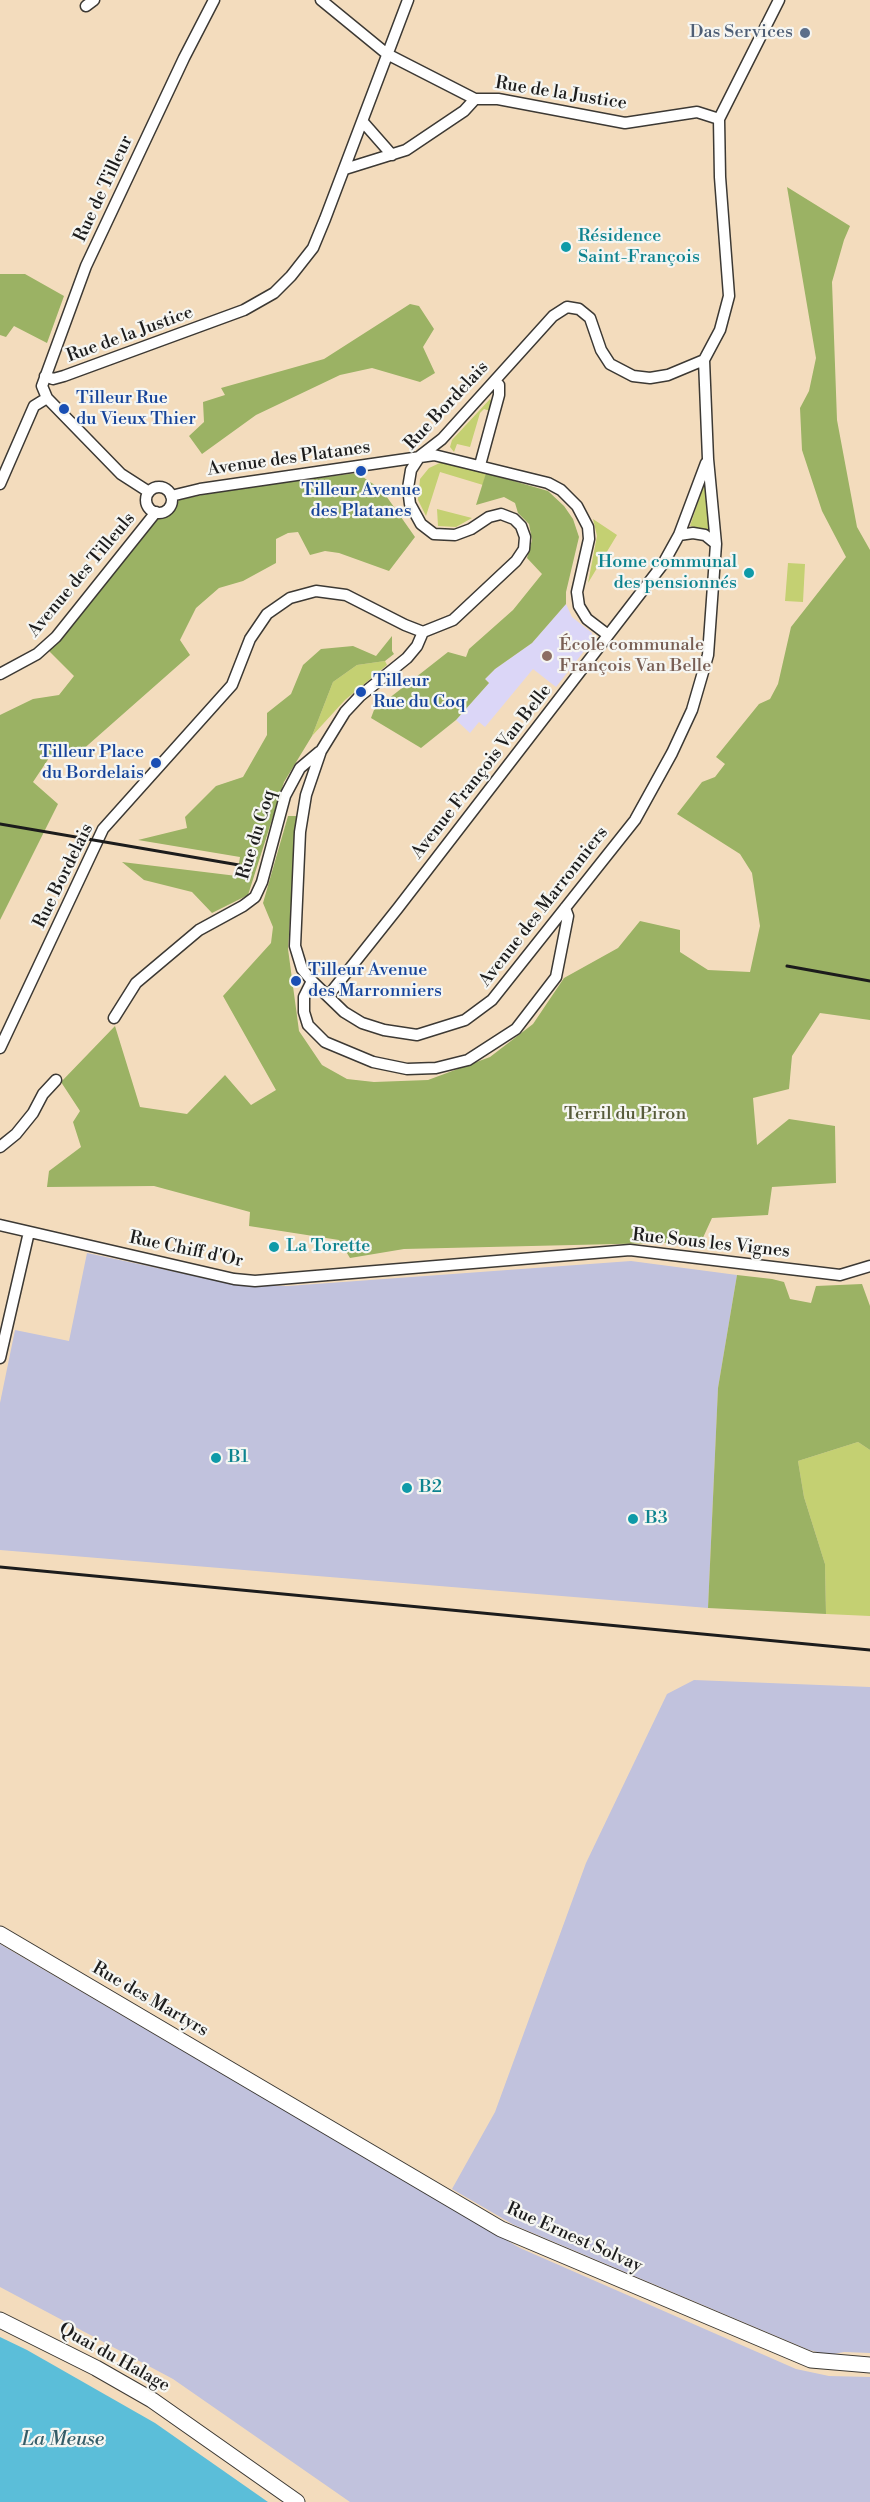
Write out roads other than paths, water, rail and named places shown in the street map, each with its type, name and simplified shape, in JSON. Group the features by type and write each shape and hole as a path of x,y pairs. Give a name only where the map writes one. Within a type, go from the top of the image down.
{"street":[{"name":"Rue de Tilleur","path":"47,398 42,386 86,266 184,58 214,0"},
{"path":"321,0 387,54 475,99"},
{"name":"Rue de la Justice","path":"45,376 53,379 64,376 244,310 274,293 291,276 313,248 408,0"},
{"path":"704,360 720,330 729,296 720,177 719,119 779,0"},
{"name":"Rue de la Justice","path":"345,169 406,150 464,111 475,99 490,98 625,123 697,112 719,119"},
{"path":"363,122 392,155"},
{"name":"Rue Bordelais","path":"0,1048 103,830 232,685 249,639 267,614 290,598 316,591 345,595 423,632 453,620 516,561 524,549 525,537 521,526 514,519 501,514 489,517 471,529 454,536 434,534 421,524 410,504 408,488 411,470 420,456 442,439 553,316 567,308 579,309 590,318 601,350 610,364 633,375 650,378 668,375 704,360"},
{"name":"Avenue des Marronniers","path":"423,632 417,646 407,658 360,696 345,712 321,750 306,795 300,832 295,946 302,969 344,1012 362,1023 384,1030 417,1035 452,1026 465,1020 492,1000 635,819 672,753 692,710 708,655 716,544 708,459 704,360"},
{"path":"480,465 499,395 499,385 495,381"},
{"path":"0,484 34,406 47,398 121,474 149,492"},
{"name":"Avenue des Platanes","path":"171,496 200,489 434,455 548,483 561,490 577,506 588,527 589,539 577,592 579,606 587,619 608,635"},
{"name":"Avenue François Van Belle","path":"328,996 663,564 679,535 708,459"},
{"path":"160,487 168,491 172,502 168,510 156,512 147,504 149,492 160,487"},
{"name":"Avenue des Tilleuls","path":"0,674 37,654 56,637 156,512"},
{"path":"679,535 693,533 705,535 716,544"},
{"name":"Rue du Coq","path":"114,1018 136,983 199,930 255,897 262,882 285,796 300,768 321,750"},
{"path":"312,981 304,997 304,1011 308,1025 325,1042 373,1062 407,1069 436,1068 468,1060 516,1029 556,977 568,916 565,908"},
{"path":"0,1147 22,1127 43,1094 56,1080"},
{"name":"Rue Chiff d'Or","path":"0,1225 234,1279 255,1281 440,1267"},
{"path":"0,1358 30,1232"},
{"name":"Rue Sous les Vignes","path":"440,1267 630,1250 840,1275 870,1266"},
{"name":"Rue des Martyrs","path":"0,1934 281,2099"},
{"name":"Rue Ernest Solvay","path":"281,2099 501,2229 811,2360 870,2365"},
{"name":"Quai du Halage","path":"0,2320 96,2368 152,2400 297,2502"}],"water":[{"name":"La Meuse","path":"0,2337 155,2423 268,2502 0,2502"}],"railway":[{"path":"0,824 239,865"},
{"path":"787,966 870,981"},
{"path":"0,1567 870,1650"}],"place":[{"name":"Das Services","path":"805,33"},
{"name":"Résidence Saint-François","path":"566,247"},
{"name":"Tilleur Rue du Vieux Thier","path":"64,409"},
{"name":"Tilleur Avenue des Platanes","path":"361,471"},
{"name":"Home communal des pensionnés","path":"749,573"},
{"name":"École communale François Van Belle","path":"547,656"},
{"name":"Tilleur Rue du Coq","path":"361,692"},
{"name":"Tilleur Place du Bordelais","path":"156,763"},
{"name":"Tilleur Avenue des Marronniers","path":"296,981"},
{"name":"La Torette","path":"274,1247"},
{"name":"B1","path":"216,1458"},
{"name":"B2","path":"407,1488"},
{"name":"B3","path":"633,1519"}],"park label":[{"name":"Terril du Piron","path":"625,1115"}]}
